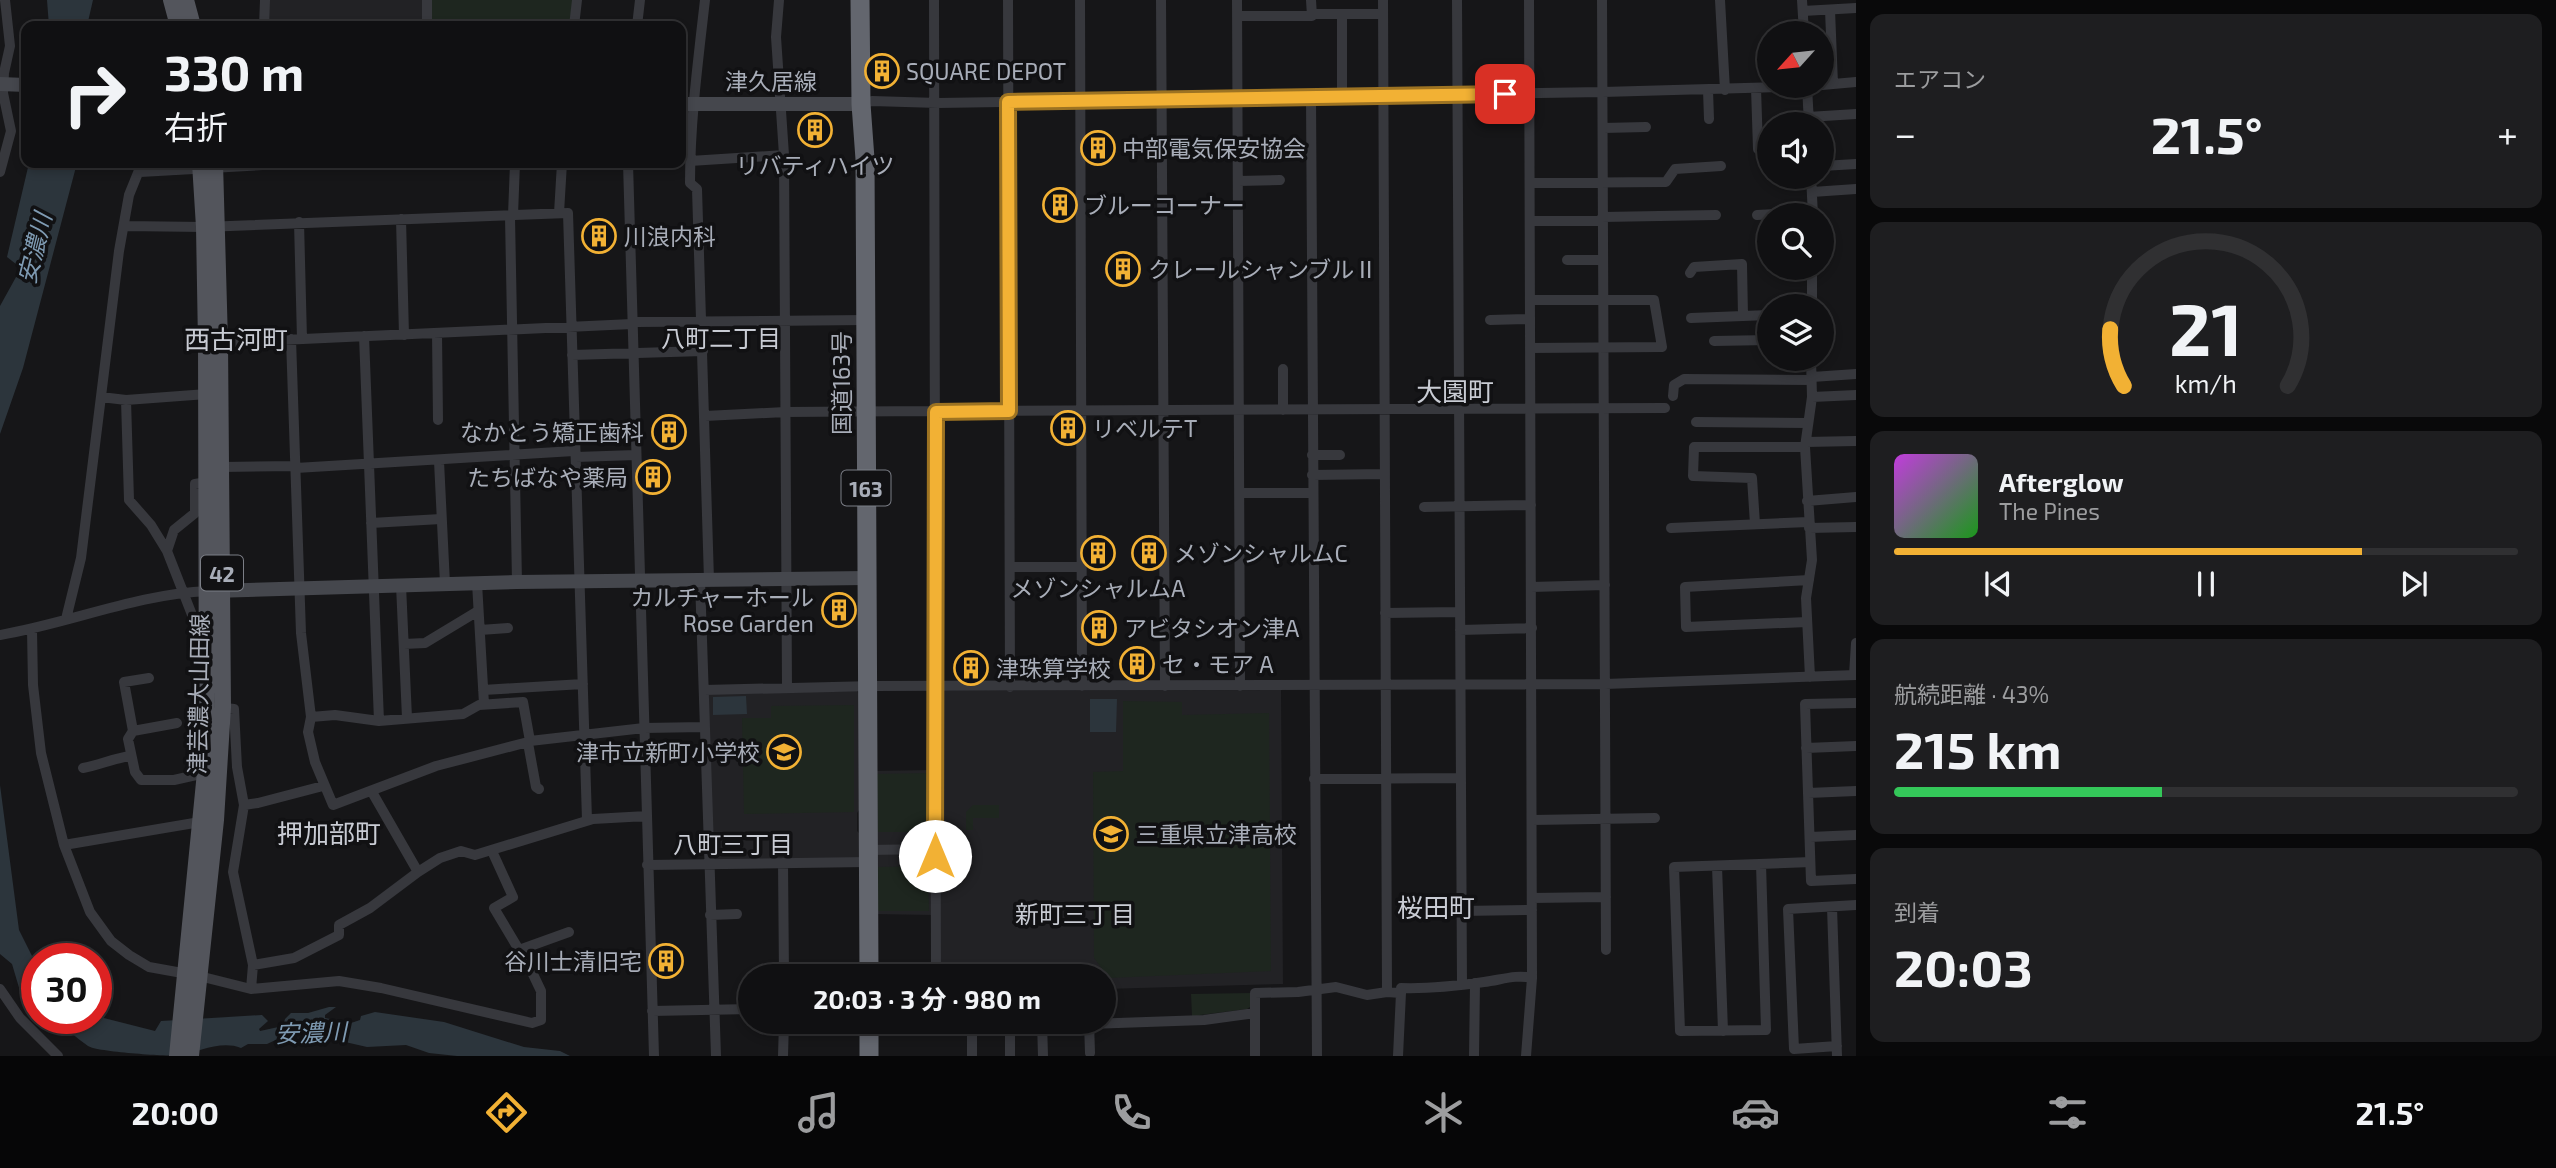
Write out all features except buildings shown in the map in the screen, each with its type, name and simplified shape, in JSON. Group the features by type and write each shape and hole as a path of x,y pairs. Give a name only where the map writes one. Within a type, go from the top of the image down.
{"highway":[{"name":"国道163号","path":"860,0 861,104 865,159 869,964"},
{"path":"869,1034 869,1056"}],"main road":[{"path":"172,0 177,21"},
{"path":"186,0 192,21"},
{"name":"津芸濃大山田線","path":"177,1056 216,820 215,591 222,467 213,343 207,168"},
{"name":"津芸濃大山田線","path":"213,343 206,394 207,482 215,591"},
{"name":"津芸濃大山田線","path":"191,1056 191,978 200,822 215,707"}],"street":[{"path":"0,172 11,131 3,93 10,46 5,0"},
{"path":"264,21 265,0"},
{"path":"427,0 427,21"},
{"path":"575,21 577,0"},
{"path":"638,21 640,0"},
{"path":"705,0 687,104 690,183 697,189 705,416 704,727 716,1056"},
{"path":"779,0 776,37 784,155 787,688"},
{"path":"934,0 936,964"},
{"path":"1008,0 1010,687"},
{"path":"1080,0 1082,686"},
{"path":"1161,0 1164,686"},
{"path":"1237,0 1240,685"},
{"path":"1237,16 1311,16 1311,0"},
{"path":"1382,0 1387,992"},
{"path":"1457,0 1462,985"},
{"path":"1526,1056 1532,978 1529,0"},
{"path":"1602,0 1606,950"},
{"path":"1720,0 1725,90"},
{"path":"1803,5 1830,10 1856,8"},
{"path":"1830,10 1830,21"},
{"path":"1311,13 1383,13"},
{"path":"1342,14 1342,96"},
{"path":"1834,84 1856,82"},
{"path":"0,83 21,85"},
{"path":"861,104 1756,88 1757,118"},
{"path":"1708,90 1709,119"},
{"path":"1311,97 1317,1056"},
{"name":"津久居線","path":"687,104 861,104"},
{"path":"1834,117 1856,114"},
{"path":"1602,128 1646,127"},
{"path":"690,161 784,155"},
{"path":"1834,165 1856,164"},
{"path":"1530,183 1666,182 1675,169 1721,166"},
{"path":"66,619 82,558 109,324 129,195 141,168"},
{"path":"514,168 513,215 510,217 517,582"},
{"path":"559,213 562,168"},
{"path":"628,168 654,1056"},
{"path":"1238,181 1280,180"},
{"path":"1812,189 1812,203"},
{"path":"1812,192 1856,189"},
{"path":"124,226 211,226 568,213 587,820"},
{"path":"1530,221 1599,221 1603,217 1716,215"},
{"path":"401,219 404,335"},
{"path":"299,222 295,467 301,633 311,717 308,732 323,786 333,805 436,766 529,741 644,728 704,727"},
{"path":"1567,260 1602,260"},
{"path":"1690,273 1694,267 1742,264 1743,316"},
{"path":"1530,300 1654,300 1662,347 1530,348"},
{"path":"1691,318 1757,315"},
{"path":"1490,320 1530,319"},
{"path":"213,343 571,328 636,322 866,320"},
{"path":"437,333 438,421"},
{"path":"364,336 379,721"},
{"path":"1714,341 1757,340"},
{"path":"572,355 703,351"},
{"path":"1283,369 1283,410"},
{"path":"1810,677 1806,598 1812,560 1808,525 1806,444 1812,397 1812,371"},
{"path":"1673,397 1674,385 1684,379 1812,378 1856,374"},
{"path":"101,397 126,400 206,394"},
{"path":"1812,397 1856,395"},
{"path":"126,400 129,500 151,525 167,551 197,625"},
{"path":"705,416 866,411 1665,408"},
{"path":"1696,422 1807,423"},
{"path":"1755,524 1752,478 1693,475 1694,447 1856,441"},
{"path":"167,551 174,530 195,513 195,484 207,482 222,467 369,465 575,454 636,455"},
{"path":"1312,456 1340,456"},
{"path":"439,461 445,584"},
{"path":"1312,475 1385,474"},
{"path":"1240,493 1312,493"},
{"path":"1807,501 1856,497"},
{"path":"1424,507 1531,505"},
{"path":"372,523 441,519"},
{"path":"1671,528 1755,524 1856,527"},
{"path":"1010,567 1081,568"},
{"path":"0,635 184,592 517,582 866,578"},
{"path":"1807,622 1686,627 1685,587 1809,580"},
{"path":"477,583 484,704"},
{"path":"401,585 407,719"},
{"path":"1531,587 1605,585"},
{"path":"404,644 425,643 478,611"},
{"path":"1385,613 1460,612"},
{"path":"480,630 508,628"},
{"path":"1460,630 1532,628"},
{"path":"30,630 40,753 64,845 90,912 111,941 149,967 251,989 339,981 532,1023 541,1020 541,991 494,908 513,897 492,851"},
{"path":"704,690 867,686 1605,684 1855,676 1856,643"},
{"path":"149,678 124,682 133,731 128,739 135,772 141,780 174,780 205,773"},
{"path":"483,690 583,684"},
{"path":"311,717 335,715 379,721 463,714 484,704 523,702 536,786 539,789"},
{"path":"1856,703 1805,704 1811,881 1856,879"},
{"path":"215,707 234,709 237,767 244,805 233,872 253,965 251,989"},
{"path":"133,731 177,723"},
{"path":"1806,748 1856,746"},
{"path":"83,768 102,764 109,759 131,756"},
{"path":"1314,779 1461,778"},
{"path":"244,805 323,786"},
{"path":"1808,793 1856,791"},
{"path":"372,792 418,872"},
{"path":"253,965 294,958 339,935 339,925 370,908 418,872 450,853 461,850 475,855 492,851 587,820 647,816"},
{"path":"1532,820 1655,818"},
{"path":"64,845 200,822"},
{"path":"1810,837 1856,835"},
{"path":"648,865 783,863 935,849"},
{"path":"1761,864 1766,1030 1680,1031 1674,867 1811,862"},
{"path":"783,863 784,964"},
{"path":"1717,866 1723,1031"},
{"path":"1532,898 1606,897"},
{"path":"1832,907 1837,1051 1794,1049 1788,909 1856,905"},
{"path":"1461,911 1532,910"},
{"path":"710,915 737,914"},
{"path":"519,950 569,932"},
{"path":"1398,1056 1401,988 1431,989 1520,975 1532,978"},
{"path":"1474,1056 1475,984"},
{"path":"1255,1056 1255,993 1317,991 1336,987 1367,995 1401,993"},
{"path":"0,989 20,1018 58,1056"},
{"path":"652,1011 738,1010"},
{"path":"1116,1022 1204,1020 1255,1013"},
{"path":"783,1056 784,1034"},
{"path":"972,1034 972,1056"},
{"path":"1010,1034 1010,1056"},
{"path":"1042,1034 1043,1056"},
{"path":"1089,1034 1090,1053"}],"shaded area":[{"path":"269,0 423,0 423,21 268,21"},
{"path":"431,0 573,0 570,21 432,21"},
{"name":"三重県立津高校","path":"1281,690 1283,984 1116,989 1116,964 941,964 939,691"},
{"name":"津市立新町小学校","path":"857,691 860,809 857,813 857,831 860,834 860,858 715,860 712,857 707,694"},
{"path":"1123,701 1182,702 1182,715 1269,713 1271,971 1116,978 1116,964 1098,964 1094,958 1093,772 1123,771"},
{"path":"854,705 854,812 744,814 742,718 771,718 771,706"},
{"path":"931,770 932,915 873,914 872,771"},
{"path":"929,773 929,832 878,832 877,774"},
{"path":"973,805 999,805 999,818 973,818 973,830 966,830 966,812"},
{"path":"928,866 929,911 878,911 878,867"},
{"path":"1251,993 1250,1007 1247,1009 1192,1016 1191,994"}],"water":[{"path":"47,0 93,0 88,21 49,21"},
{"name":"安濃川","path":"28,168 76,168 23,368 0,434 0,306 21,268 7,257"},
{"path":"746,696 747,714 713,715 713,697"},
{"path":"1090,699 1117,699 1116,732 1090,732"},
{"path":"0,785 19,930 26,943 21,943 21,992 12,964 0,954"},
{"name":"安濃川","path":"336,1007 325,1015 325,1018 351,1023 360,1020 361,1016 375,1012 444,1022 524,1047 560,1051 570,1056 457,1056 429,1053 406,1045 367,1047 310,1034 280,1038 267,1044 248,1044 241,1048 218,1046 178,1056 94,1048 73,1034 112,1034 112,1020 155,1031 161,1021 262,1015 268,1021 260,1031 283,1026 291,1013 308,1013"}],"place":[{"name":"SQUARE DEPOT","path":"882,71"},
{"name":"リバティハイツ","path":"815,130"},
{"name":"中部電気保安協会","path":"1098,148"},
{"name":"ブルーコーナー","path":"1060,205"},
{"name":"川浪内科","path":"599,236"},
{"name":"クレールシャンブルⅡ","path":"1123,269"},
{"name":"リベルテT","path":"1068,428"},
{"name":"なかとう矯正歯科","path":"669,432"},
{"name":"たちばなや薬局","path":"653,477"},
{"name":"メゾンシャルムA","path":"1098,553"},
{"name":"メゾンシャルムC","path":"1149,553"},
{"name":"カルチャーホール Rose Garden","path":"839,610"},
{"name":"アビタシオン津A","path":"1099,628"},
{"name":"セ・モア A","path":"1137,664"},
{"name":"津珠算学校","path":"971,668"},
{"name":"津市立新町小学校","path":"784,752"},
{"name":"三重県立津高校","path":"1111,834"},
{"name":"谷川士清旧宅","path":"666,961"}],"district":[{"name":"八町二丁目","path":"721,337"},
{"name":"西古河町","path":"236,338"},
{"name":"大園町","path":"1455,390"},
{"name":"押加部町","path":"329,832"},
{"name":"八町三丁目","path":"733,843"},
{"name":"桜田町","path":"1436,906"},
{"name":"新町三丁目","path":"1075,913"}],"route":[{"path":"935,856 936,412 1009,411 1008,102 1505,94"}]}
